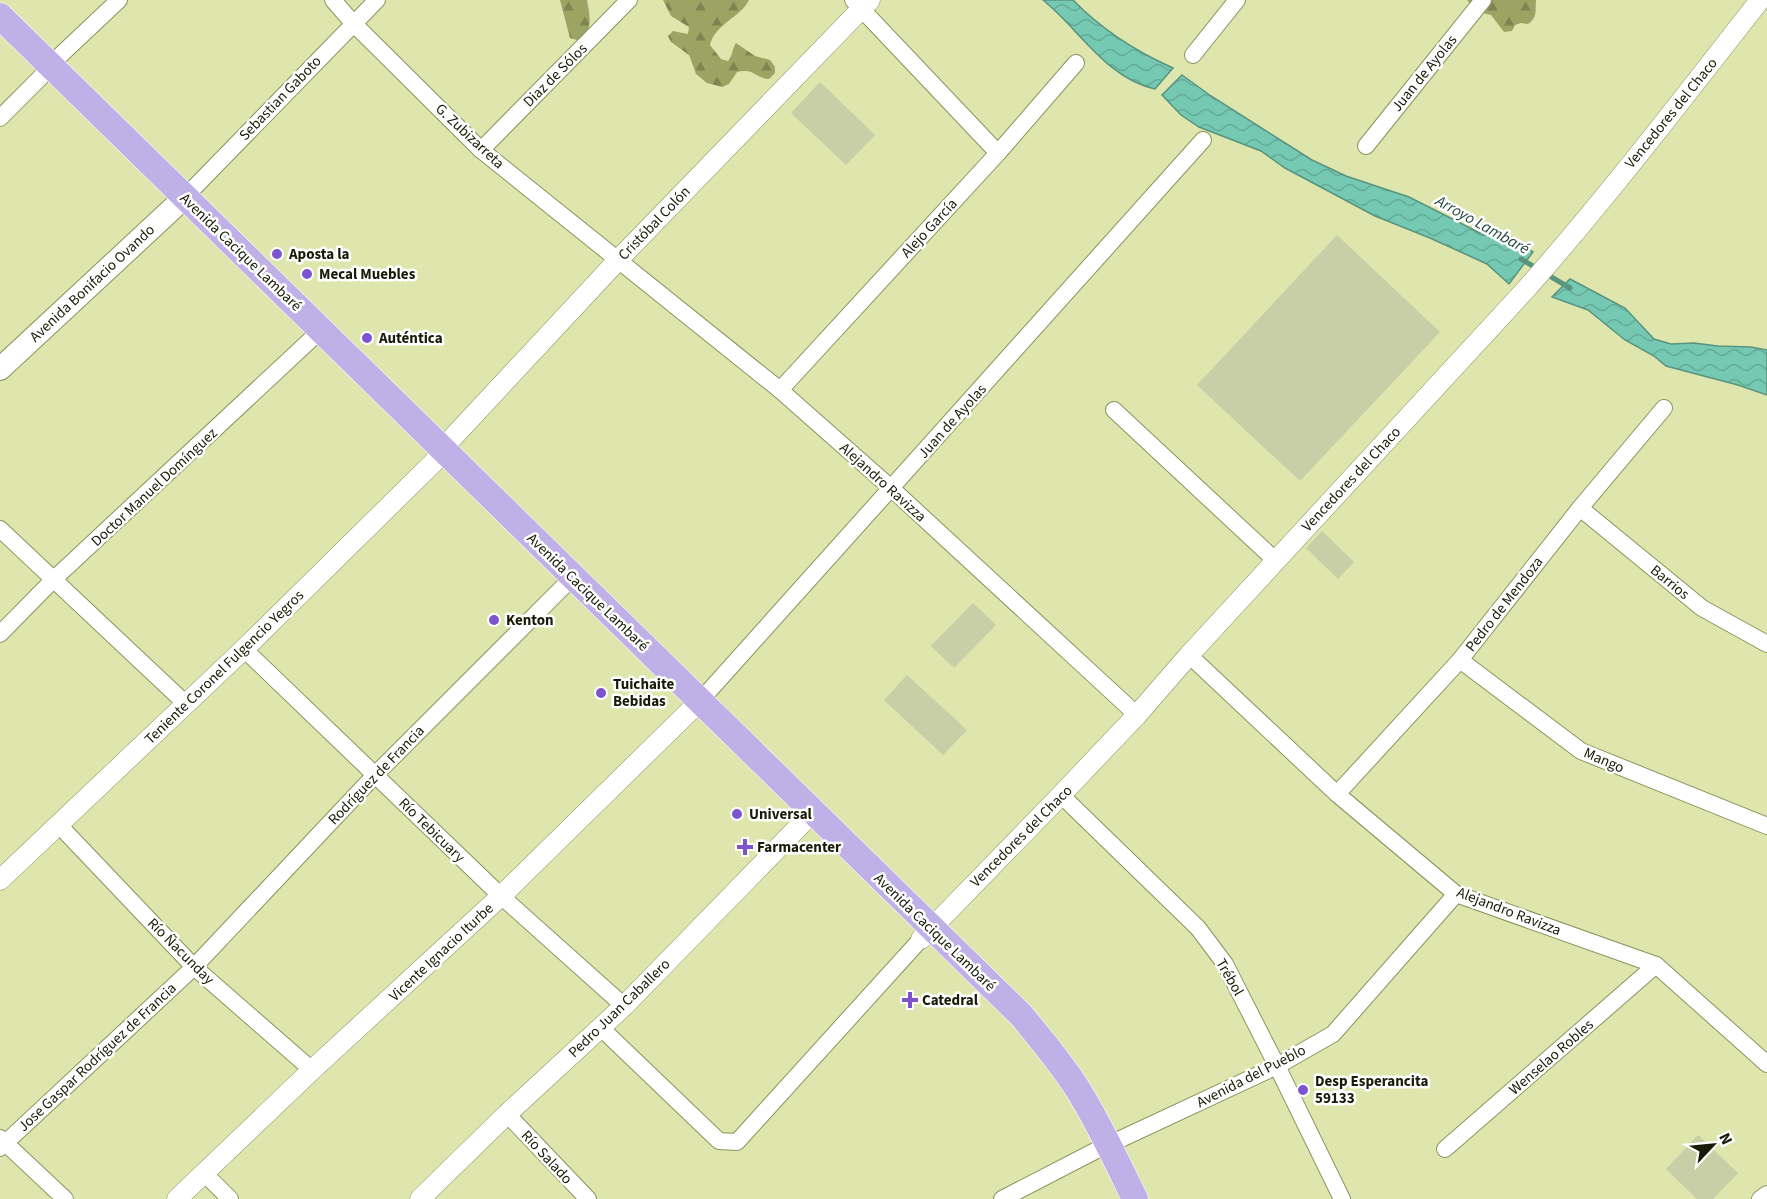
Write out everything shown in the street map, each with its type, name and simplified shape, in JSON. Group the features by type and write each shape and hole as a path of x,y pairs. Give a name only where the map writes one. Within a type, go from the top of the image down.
{"main road":[{"name":"Avenida Cacique Lambaré","path":"0,16 45,71 568,583 926,933 1021,1015 1078,1089 1120,1199"},
{"name":"Avenida Cacique Lambaré","path":"0,38 45,71"},
{"name":"Avenida Bonifacio Ovando","path":"0,369 179,202"},
{"name":"Avenida Cacique Lambaré","path":"1102,1148 1135,1199"}],"street":[{"path":"0,118 119,0"},
{"name":"G. Zubizarreta","path":"333,0 353,23 481,150 619,259"},
{"name":"Sebastian Gaboto","path":"179,202 377,0"},
{"name":"Diaz de Sólos","path":"481,150 629,0"},
{"path":"1193,55 1237,0"},
{"name":"Juan de Ayolas","path":"1366,146 1483,0"},
{"name":"Vencedores del Chaco","path":"926,933 1137,715 1189,655 1528,287 1557,254 1760,0"},
{"path":"862,3 998,153"},
{"name":"Cristóbal Colón","path":"438,455 619,259 862,3"},
{"name":"Alejo García","path":"780,390 998,153 1076,63"},
{"name":"Juan de Ayolas","path":"694,706 1203,140"},
{"name":"Alejandro Ravizza","path":"619,259 780,390 891,488 1137,715"},
{"name":"Doctor Manuel Domínguez","path":"0,634 54,579 316,336"},
{"name":"Pedro de Mendoza","path":"1337,794 1460,660 1580,508 1664,408"},
{"path":"1114,410 1276,561"},
{"name":"Teniente Coronel Fulgencio Yegros","path":"0,880 244,649 438,455"},
{"name":"Barrios","path":"1580,508 1702,608 1767,644"},
{"path":"0,529 186,704"},
{"name":"Rodríguez de Francia","path":"194,967 375,775 568,583"},
{"name":"Río Tebicuary","path":"244,649 501,896 624,1006"},
{"name":"Alejandro Ravizza","path":"1189,655 1337,794 1456,894 1656,965 1767,1064"},
{"name":"Mango","path":"1460,660 1581,752 1767,826"},
{"name":"Vicente Ignacio Iturbe","path":"177,1199 312,1070 501,896 694,706"},
{"name":"Trébol","path":"1061,795 1198,928 1225,964 1342,1199"},
{"name":"Pedro Juan Caballero","path":"420,1199 507,1114 624,1006 808,817"},
{"name":"Río Ñacunday","path":"58,824 194,967 312,1070"},
{"name":"Avenida del Pueblo","path":"1002,1199 1102,1148 1277,1066 1333,1034 1456,894"},
{"path":"601,1028 719,1141 737,1142 926,933"},
{"name":"Wenselao Robles","path":"1445,1149 1656,965"},
{"name":"Jose Gaspar Rodríguez de Francia","path":"2,1143 194,967"},
{"name":"Río Salado","path":"507,1114 588,1199"},
{"path":"2,1143 64,1199"},
{"path":"204,1173 230,1199"},
{"path":"1760,1199 1767,1194"}],"green space":[{"path":"560,0 587,0 590,18 588,28 586,33 577,40 570,38"},
{"path":"663,0 749,0 722,26 710,45 721,59 728,61 736,43 755,56 770,60 775,67 775,73 769,79 743,71 737,72 729,84 722,87 707,83 696,74 689,55 671,42 668,36 673,31 688,34 689,27 671,16"},
{"path":"1467,0 1536,0 1535,14 1528,24 1515,25 1512,31 1504,32 1491,15 1478,12"},
{"path":"820,82 875,135 846,165 791,113"},
{"path":"1337,235 1440,332 1300,481 1197,385"},
{"path":"1322,531 1354,562 1338,579 1306,548"},
{"path":"973,603 996,625 954,668 931,646"},
{"path":"907,675 967,730 943,755 884,700"},
{"path":"1698,1135 1738,1173 1713,1199 1697,1199 1666,1169"}],"water":[{"path":"1043,0 1073,0 1120,39 1173,68 1155,89 1122,75 1094,52"},
{"path":"1182,75 1312,160 1346,176 1409,197 1484,235 1510,236 1533,252 1509,284 1487,264 1375,216 1285,168 1261,151 1199,127 1181,115 1162,95"},
{"path":"1570,279 1625,308 1654,339 1671,344 1694,343 1767,350 1767,395 1666,366 1654,356 1625,340 1588,310 1552,297"}],"waterway":[{"name":"Arroyo Lambaré","path":"1521,259 1570,288"}],"place":[{"name":"Aposta la","path":"277,254"},
{"name":"Mecal Muebles","path":"307,274"},
{"name":"Auténtica","path":"367,338"},
{"name":"Kenton","path":"494,620"},
{"name":"Tuichaite Bebidas","path":"601,693"},
{"name":"Universal","path":"737,814"},
{"name":"Farmacenter","path":"745,847"},
{"name":"Catedral","path":"910,1000"},
{"name":"Desp Esperancita 59133","path":"1303,1090"}]}
